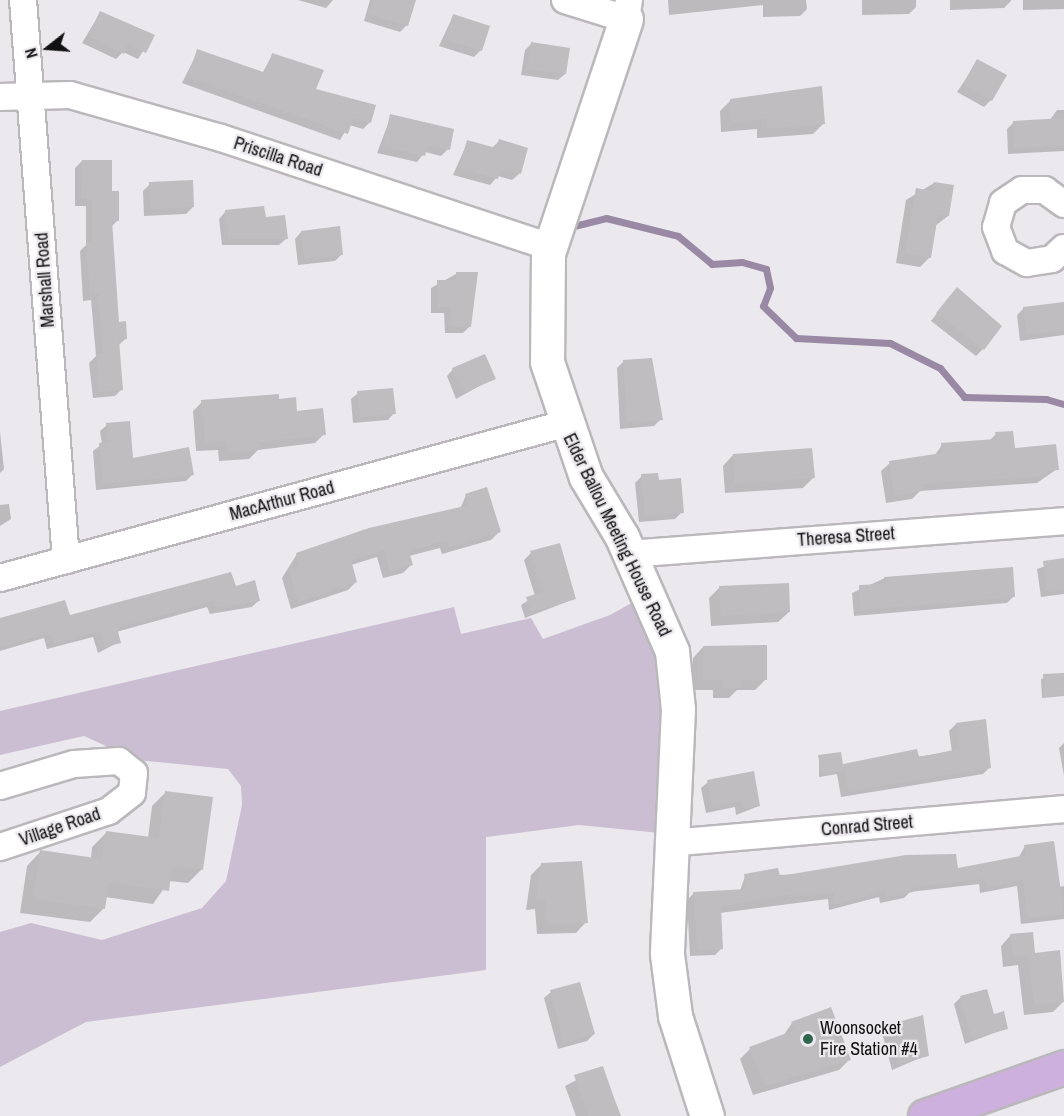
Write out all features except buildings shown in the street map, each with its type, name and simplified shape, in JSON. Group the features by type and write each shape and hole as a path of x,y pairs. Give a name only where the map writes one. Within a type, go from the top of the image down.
{"main road":[{"path":"925,1116 1064,1067"}],"street":[{"name":"Marshall Road","path":"23,0 66,560"},
{"path":"565,0 627,10"},
{"name":"Elder Ballou Meeting House Road","path":"627,10 550,247 543,308 547,362 564,423 672,651 678,709 669,843 668,964 675,1016 707,1116"},
{"name":"Priscilla Road","path":"0,97 70,95 210,135 550,247"},
{"path":"1064,204 1046,190 1022,189 1003,203 996,227 1005,251 1027,263 1052,259 1064,248"},
{"name":"MacArthur Road","path":"0,578 564,423"},
{"name":"Theresa Street","path":"628,554 1064,521"},
{"name":"Village Road","path":"0,786 74,764 119,761 134,773 132,793 109,811 0,846"},
{"name":"Conrad Street","path":"669,843 1064,809"}],"shaded area":[{"path":"644,596 672,660 670,834 579,825 486,837 486,970 86,1022 0,1067 0,932 31,923 102,940 202,908 226,881 242,805 241,786 228,769 137,760 84,736 0,755 0,711 454,607 461,634 531,618 543,639 610,615"}],"waterway":[{"path":"570,227 606,218 678,236 712,264 742,262 766,269 770,288 763,306 796,338 890,343 940,368 964,397 1046,399 1064,404"}],"place":[{"name":"Woonsocket Fire Station #4","path":"808,1039"}]}
